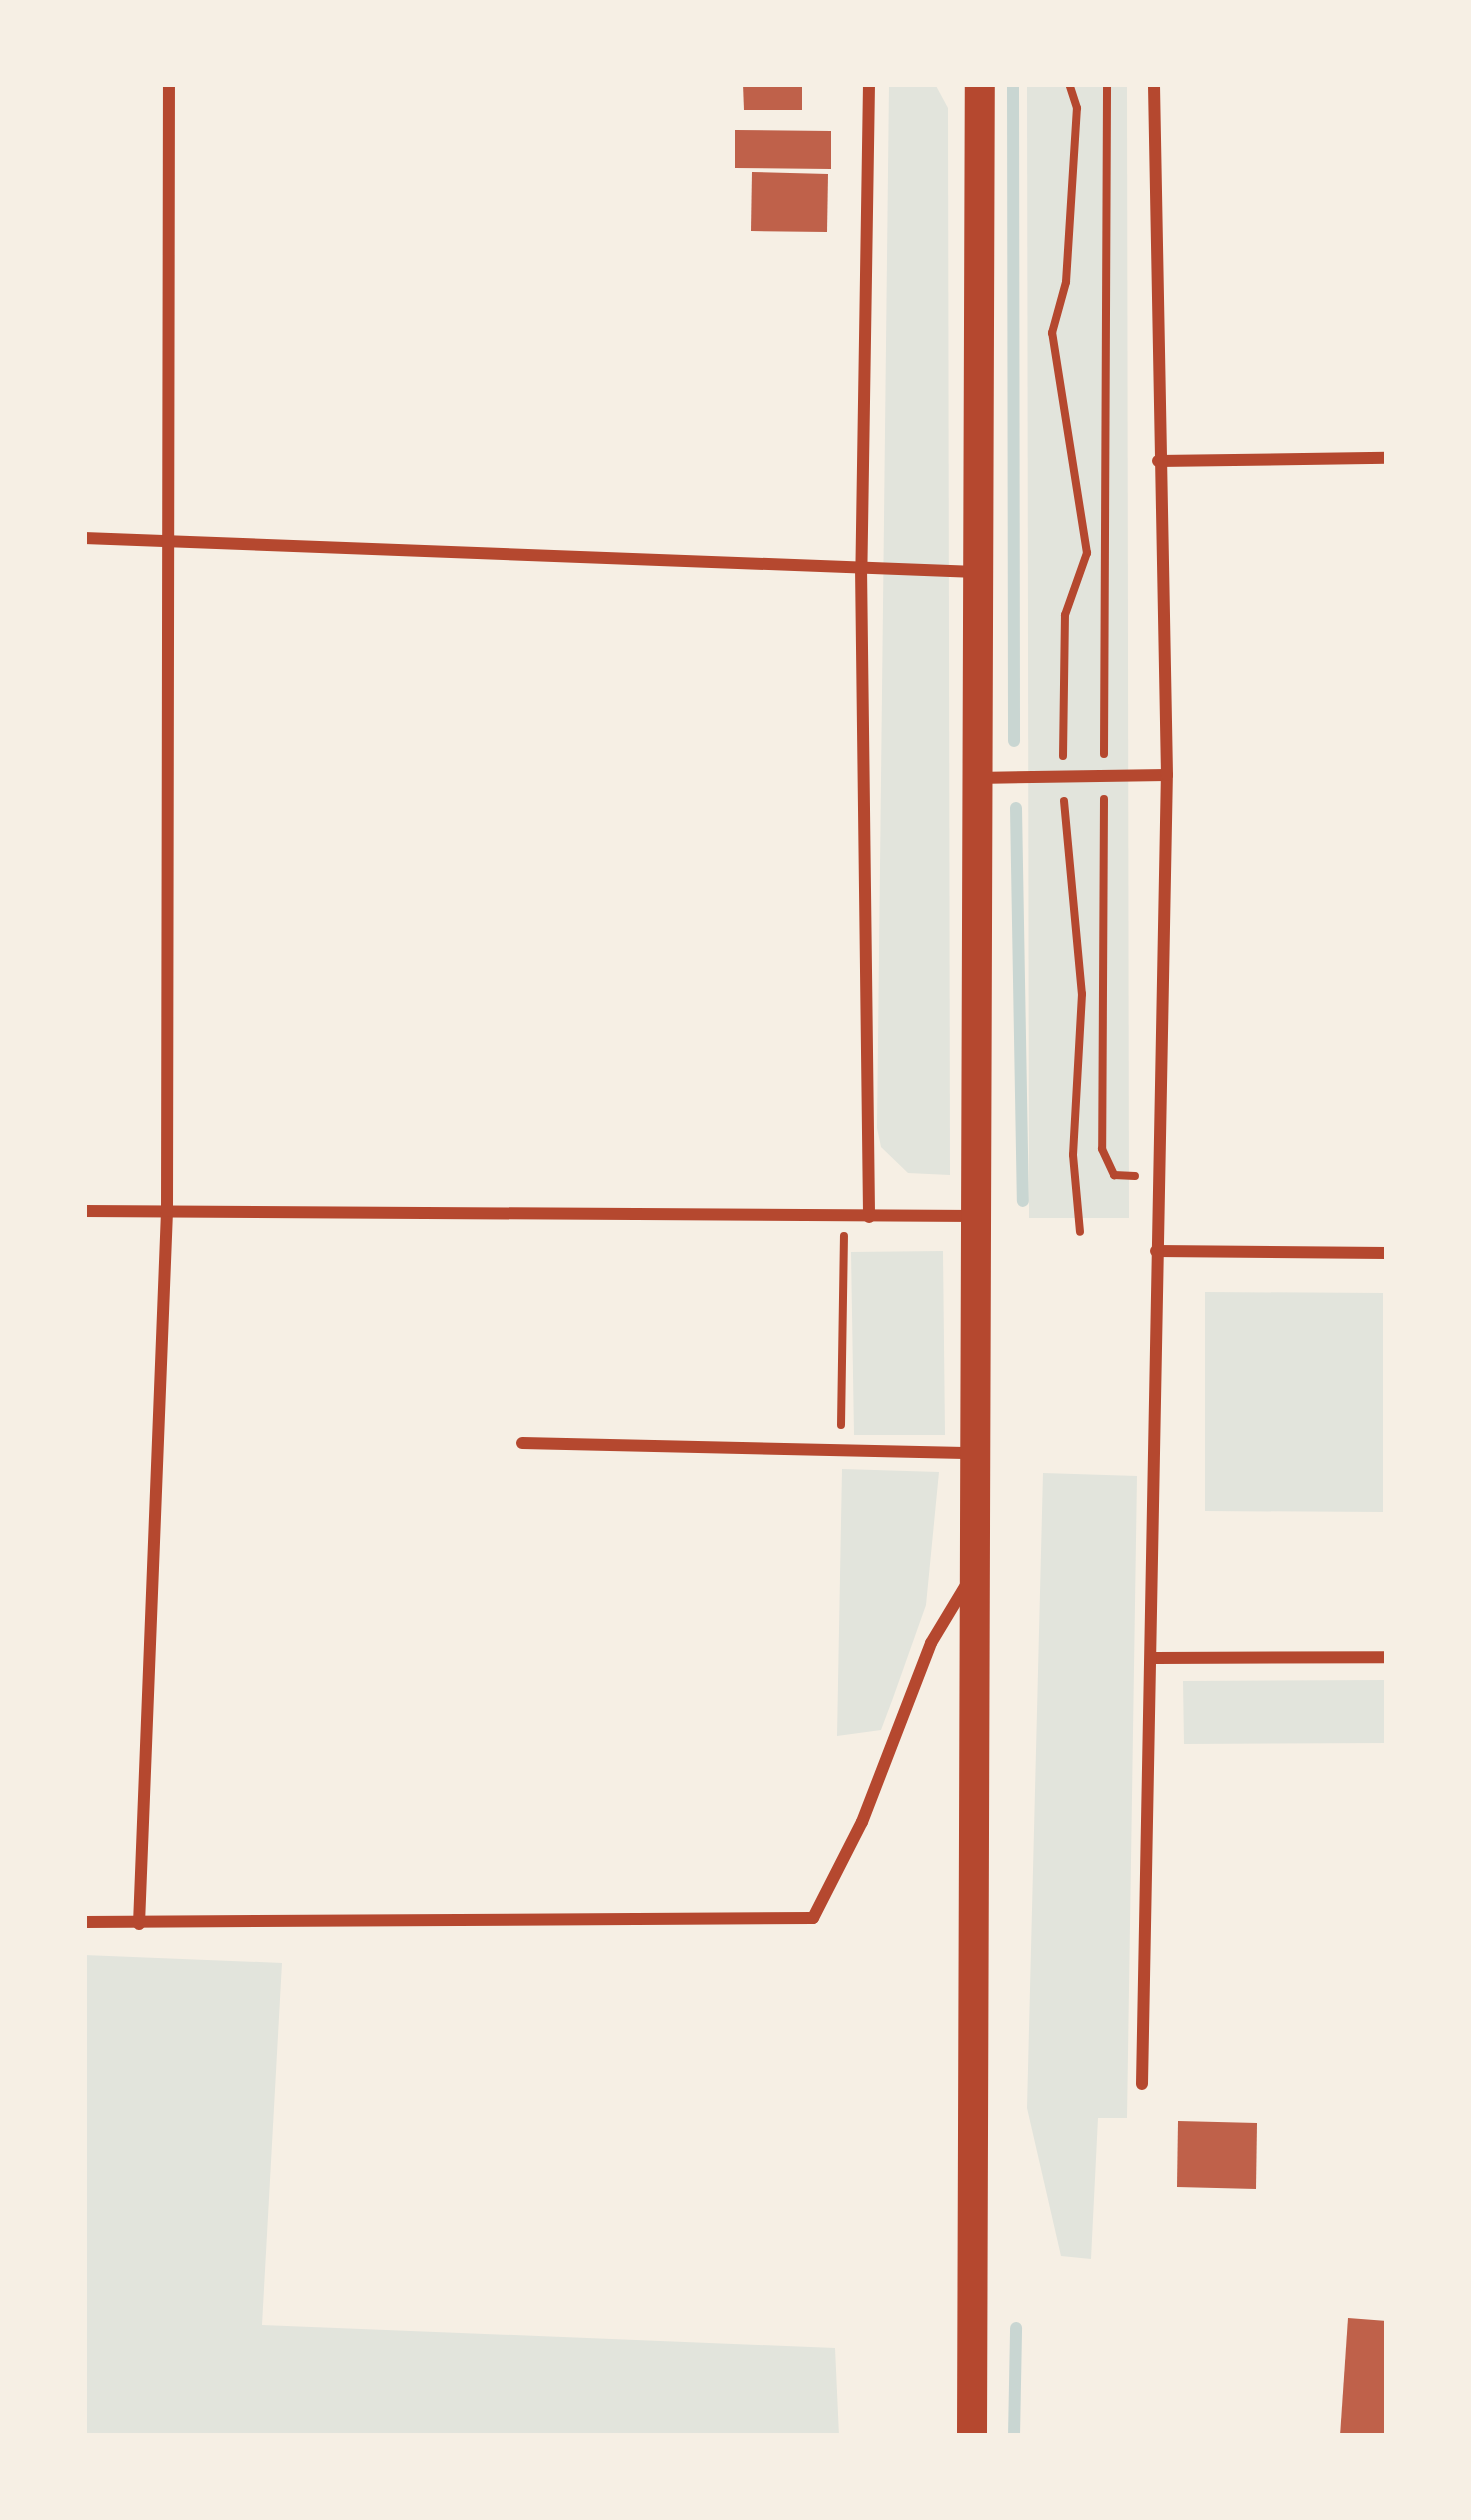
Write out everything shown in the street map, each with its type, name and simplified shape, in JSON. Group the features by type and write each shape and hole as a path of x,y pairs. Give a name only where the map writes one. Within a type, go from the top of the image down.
{"highway":[{"path":"972,2436 977,1566 974,778 980,84"}],"street":[{"path":"139,1924 167,1211 173,542 169,84"},
{"path":"869,84 861,567 869,1217"},
{"path":"1142,2084 1156,1658 1156,1251 1167,775 1154,84"},
{"path":"1158,461 1387,458"},
{"path":"84,538 977,572"},
{"path":"974,778 1167,775"},
{"path":"84,1211 976,1216"},
{"path":"1156,1251 1387,1253"},
{"path":"522,1443 977,1453"},
{"path":"84,1922 813,1918 862,1822 931,1642 977,1566"},
{"path":"1156,1658 1387,1657"}],"path":[{"path":"1069,84 1077,108 1066,282 1052,333 1087,554 1065,615 1064,775 1082,994 1073,1154 1080,1232"},
{"path":"1107,84 1102,1149 1114,1175 1158,1177"},
{"path":"841,1450 845,1217"}],"shaded area":[{"path":"889,84 935,84 948,108 950,1175 908,1173 881,1147 877,1128"},
{"path":"1027,84 1127,84 1129,1218 1029,1218"},
{"path":"943,1251 945,1435 854,1435 851,1252"},
{"path":"1205,1292 1383,1293 1383,1512 1205,1511"},
{"path":"842,1469 939,1472 926,1605 881,1730 837,1736"},
{"path":"1043,1473 1137,1476 1127,2118 1098,2118 1091,2259 1061,2256 1027,2108"},
{"path":"1387,1680 1387,1743 1184,1744 1183,1681"},
{"path":"84,1955 282,1963 262,2325 835,2348 839,2436 84,2436"}],"building":[{"path":"743,84 802,84 802,110 744,110"},
{"path":"735,130 831,131 831,169 735,168"},
{"path":"752,172 828,174 827,232 751,231"},
{"path":"1178,2121 1257,2123 1256,2189 1177,2187"},
{"path":"1348,2318 1387,2321 1387,2436 1340,2436"}],"waterway":[{"path":"1013,84 1014,741"},
{"path":"1016,808 1023,1201"},
{"path":"1014,2436 1016,2328"}]}
